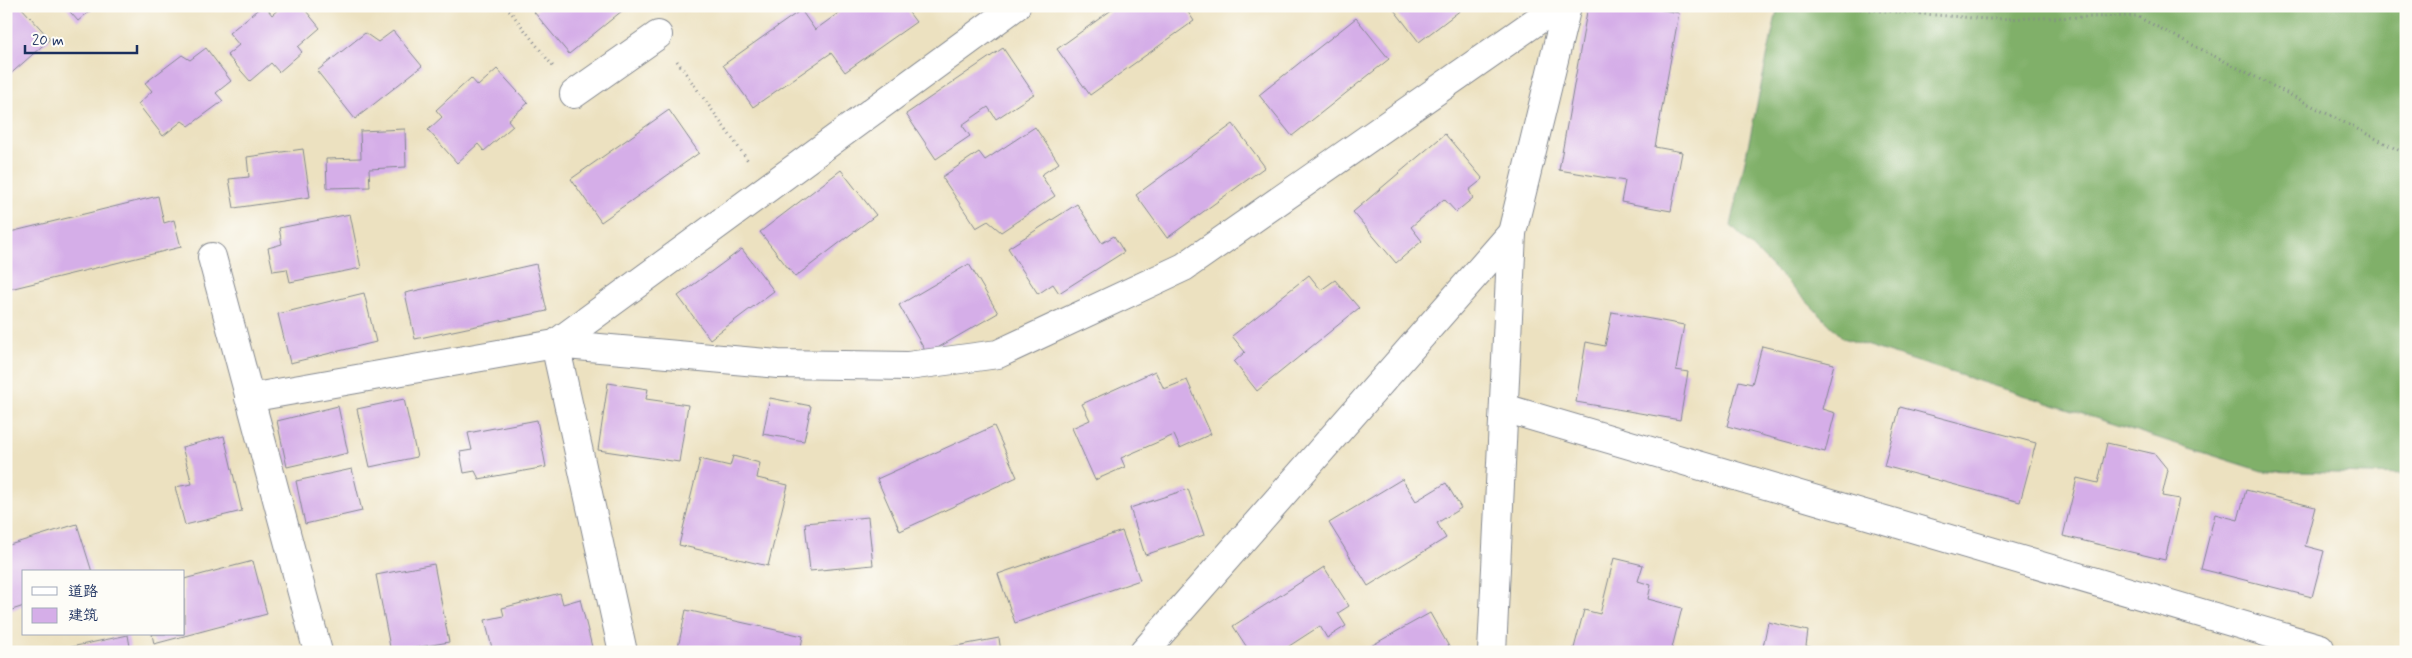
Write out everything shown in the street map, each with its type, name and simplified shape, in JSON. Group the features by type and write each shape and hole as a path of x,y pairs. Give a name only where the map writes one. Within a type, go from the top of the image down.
{"street":[{"path":"555,344 1016,6"},
{"path":"249,398 555,344 788,364 908,366 998,354 1184,266 1558,6"},
{"path":"1492,652 1512,233 1567,6"},
{"path":"574,94 658,35"},
{"path":"1144,652 1512,233"},
{"path":"212,257 318,652"},
{"path":"555,344 623,652"},
{"path":"1504,408 2320,648 2318,652"}],"path":[{"path":"506,6 574,94"},
{"path":"1820,6 1987,19 2136,16 2406,154"},
{"path":"658,35 768,188"}],"green space":[{"path":"1778,6 2406,6 2406,475 2262,471 1843,338 1731,226"}],"building":[{"path":"6,6 20,6 50,39 6,78"},
{"path":"65,6 96,6 78,21"},
{"path":"262,6 265,6 272,15 282,6 302,6 320,28 298,47 302,52 279,72 271,63 250,81 227,55 239,45 229,33"},
{"path":"542,6 628,6 569,54 534,12"},
{"path":"848,6 904,6 916,22 845,72 831,53 753,107 723,65 801,10 815,30"},
{"path":"1117,6 1184,6 1194,21 1090,95 1057,49"},
{"path":"1391,6 1466,6 1419,42"},
{"path":"1588,6 1642,6 1679,13 1655,147 1682,152 1671,211 1621,202 1625,181 1559,170"},
{"path":"1356,18 1389,59 1292,136 1259,95"},
{"path":"393,31 422,66 355,119 317,71 365,33 378,42"},
{"path":"206,48 231,81 216,93 223,101 189,126 182,121 163,136 138,104 152,91 145,83 182,55 190,60"},
{"path":"1003,48 1034,94 996,119 988,107 962,125 970,136 936,159 906,114"},
{"path":"497,69 528,103 508,120 513,126 484,151 478,144 457,163 428,130 442,117 436,110 471,78 478,86"},
{"path":"669,110 699,153 601,222 571,179"},
{"path":"1233,124 1265,167 1167,238 1136,195"},
{"path":"1035,127 1059,163 1041,175 1055,196 1001,232 988,221 976,228 942,177 979,152 985,160"},
{"path":"405,129 406,167 369,169 370,187 327,188 326,159 361,158 360,131"},
{"path":"1445,134 1483,179 1469,190 1473,198 1456,212 1444,199 1411,227 1422,241 1396,263 1353,212"},
{"path":"303,149 310,197 234,208 229,179 249,177 247,157"},
{"path":"841,170 876,215 795,277 760,232"},
{"path":"158,196 164,223 174,220 181,247 6,290 6,233"},
{"path":"1077,204 1102,243 1114,236 1124,252 1059,293 1053,284 1038,294 1008,248"},
{"path":"350,214 361,268 290,282 287,269 273,271 268,248 282,244 279,228"},
{"path":"742,249 774,291 710,339 678,296"},
{"path":"536,264 547,311 415,339 405,293"},
{"path":"969,264 998,313 927,354 899,305"},
{"path":"1309,275 1321,290 1335,280 1359,308 1257,391 1234,362 1245,352 1232,336"},
{"path":"364,293 376,342 290,363 278,314"},
{"path":"1612,312 1684,325 1676,370 1688,372 1680,420 1576,402 1586,342 1605,346"},
{"path":"1762,346 1834,364 1822,409 1835,413 1825,452 1727,426 1739,381 1752,384"},
{"path":"1155,371 1164,389 1187,380 1211,434 1180,448 1174,435 1121,458 1125,467 1095,480 1072,428 1090,420 1082,404"},
{"path":"608,383 648,389 646,399 688,405 679,462 598,450"},
{"path":"770,398 811,406 804,441 763,434"},
{"path":"404,399 417,457 370,467 357,409"},
{"path":"338,406 348,453 287,467 277,421"},
{"path":"1900,407 2036,443 2020,502 1884,466"},
{"path":"537,420 546,467 479,479 475,471 464,473 460,452 472,450 468,433"},
{"path":"994,426 1017,477 900,531 877,479"},
{"path":"224,436 242,511 185,525 175,487 192,484 182,447"},
{"path":"2107,443 2155,454 2168,470 2162,496 2179,499 2165,560 2063,536 2077,478 2098,483"},
{"path":"733,456 760,463 757,478 788,485 768,566 679,545 700,459 730,466"},
{"path":"352,469 362,511 305,524 296,481"},
{"path":"1402,479 1416,501 1446,483 1461,508 1437,523 1446,538 1368,586 1329,523"},
{"path":"1188,489 1204,535 1145,555 1130,508"},
{"path":"2246,490 2315,507 2305,546 2324,551 2312,597 2201,569 2215,514 2238,520"},
{"path":"868,517 873,565 810,571 805,523"},
{"path":"77,524 91,570 22,570 22,607 6,612 6,546"},
{"path":"1122,531 1140,580 1015,623 998,574"},
{"path":"1614,558 1643,565 1638,581 1651,585 1648,599 1682,608 1671,652 1625,652 1614,649 1614,652 1573,652 1584,610 1600,614"},
{"path":"253,561 267,614 185,636 185,579"},
{"path":"434,564 449,642 391,652 376,575"},
{"path":"1324,567 1349,606 1338,613 1346,626 1327,638 1320,626 1283,650 1284,652 1250,652 1233,626"},
{"path":"560,593 563,604 580,599 592,647 572,652 493,652 485,620 504,616 502,608"},
{"path":"686,610 803,636 800,652 677,652"},
{"path":"1430,613 1452,652 1360,652"},
{"path":"1768,622 1808,631 1806,646 1829,652 1762,652"},
{"path":"128,636 131,652 72,652 71,647"},
{"path":"152,636 184,636 154,644"},
{"path":"999,638 1001,652 930,652 930,651"}]}
